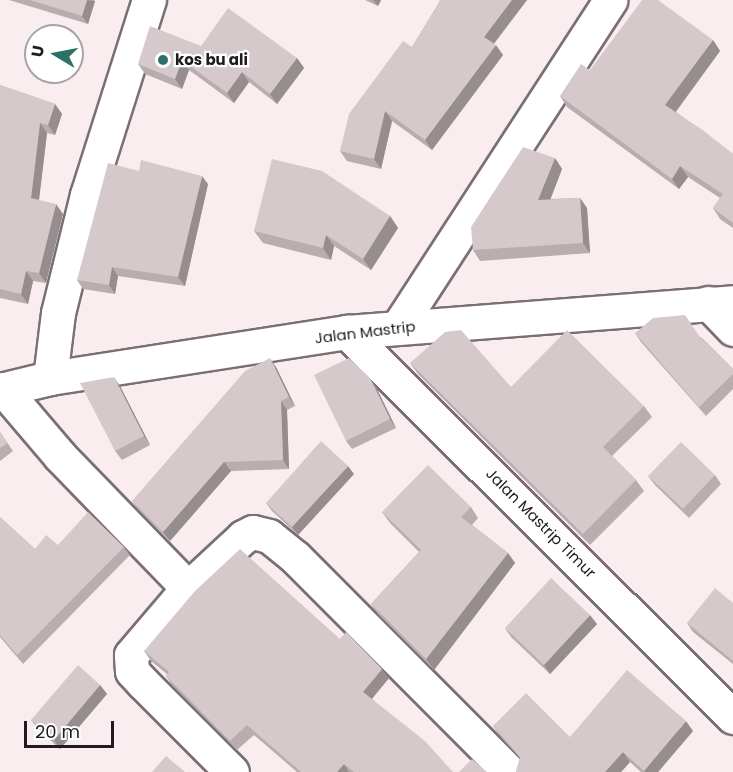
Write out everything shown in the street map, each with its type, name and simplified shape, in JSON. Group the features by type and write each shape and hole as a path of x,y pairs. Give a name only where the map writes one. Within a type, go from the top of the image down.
{"street":[{"path":"50,378 58,314 87,195 149,0"},
{"path":"398,327 610,0"},
{"path":"721,302 733,329"},
{"name":"Jalan Mastrip","path":"2,389 50,378 347,332 721,302"},
{"name":"Jalan Mastrip Timur","path":"347,332 733,717"},
{"path":"2,389 60,456 188,588"},
{"path":"232,772 143,683 131,666 133,649 188,588 243,537 253,532 269,536 509,772"}],"building":[{"path":"30,0 87,0 82,16"},
{"path":"441,0 512,0 484,37 496,45 425,140 385,111 374,159 340,151 349,114 403,41 412,47"},
{"path":"642,0 658,0 713,40 665,105 733,154 733,223 713,208 723,194 680,166 672,179 560,96 581,64 590,70"},
{"path":"228,8 297,58 270,94 242,72 227,93 182,60 175,79 138,64 150,26 201,46"},
{"path":"0,85 55,104 48,125 40,123 31,198 56,204 39,273 26,271 21,294 0,289"},
{"path":"523,147 555,158 538,200 580,198 583,243 473,250 471,227"},
{"path":"272,159 322,171 390,216 363,259 326,235 323,248 254,231"},
{"path":"141,160 202,176 178,277 112,267 109,285 77,280 108,163 139,171"},
{"path":"685,315 700,337 733,369 733,374 699,407 635,333 653,318"},
{"path":"461,330 511,387 567,330 644,406 603,447 636,480 583,534 410,363 445,332"},
{"path":"270,358 289,397 281,401 283,460 224,462 163,532 132,501 245,371"},
{"path":"349,358 370,378 390,419 346,441 314,375"},
{"path":"114,377 144,436 115,451 80,383"},
{"path":"0,432 8,443 0,448"},
{"path":"321,441 348,466 292,527 266,503"},
{"path":"681,442 715,475 683,509 648,476"},
{"path":"428,465 471,507 461,517 508,553 426,659 371,604 421,550 382,512"},
{"path":"88,512 124,547 17,655 0,635 0,517 35,549 46,535 58,545"},
{"path":"240,549 340,639 346,632 382,669 363,692 425,741 453,772 354,772 344,764 337,772 301,772 247,725 230,741 166,676 169,672 144,651 195,591"},
{"path":"551,578 590,615 544,665 505,628"},
{"path":"715,588 733,603 733,661 687,623"},
{"path":"78,665 100,685 54,740 31,720"},
{"path":"627,670 686,721 644,771 623,752 605,772 516,772 520,757 493,726 526,693 570,737"},
{"path":"166,756 185,772 152,772"},
{"path":"472,759 487,772 459,772"}],"place":[{"name":"kos bu ali","path":"163,60"}]}
